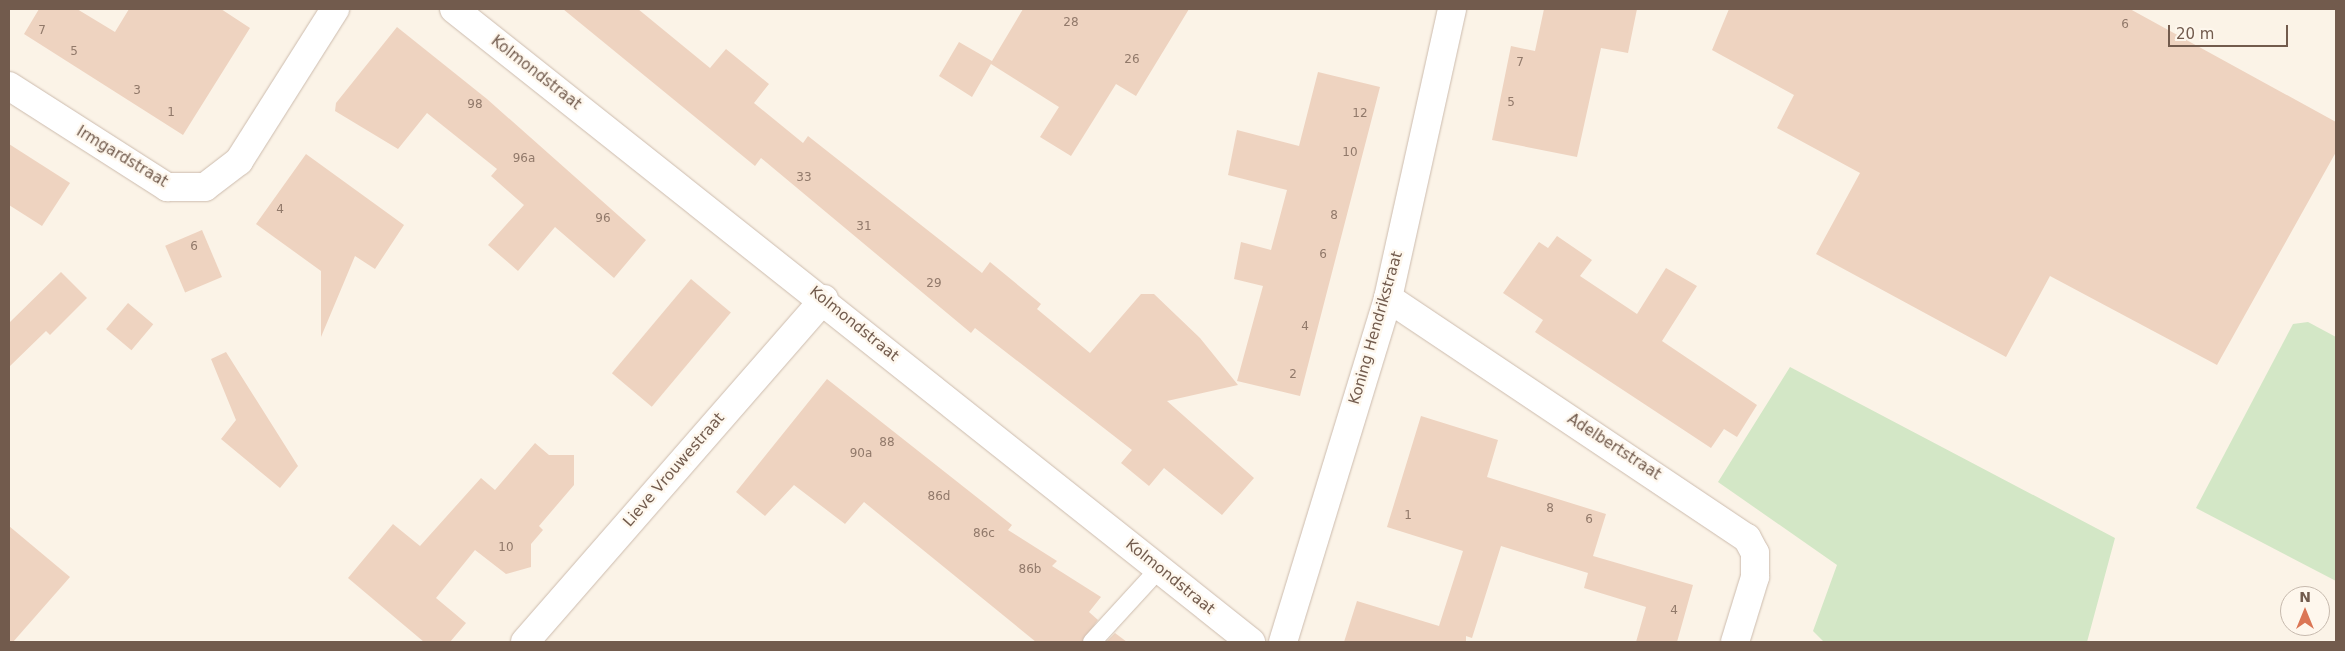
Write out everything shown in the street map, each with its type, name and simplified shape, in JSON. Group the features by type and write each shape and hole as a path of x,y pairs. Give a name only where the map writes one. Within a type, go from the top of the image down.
{"street":[{"name":"Irmgardstraat","path":"9,86 167,187 205,187 239,161 335,9"},
{"name":"Kolmondstraat","path":"454,9 824,299 1251,642"},
{"name":"Koning Hendrikstraat","path":"1283,642 1388,298 1452,9"},
{"name":"Adelbertstraat","path":"1388,298 1747,538 1755,553 1756,577 1737,642"},
{"name":"Lieve Vrouwestraat","path":"525,642 824,299"}],"lane":[{"path":"1092,642 1159,569"}],"green space":[{"path":"2308,322 2336,337 2336,581 2196,508 2293,324"},
{"path":"1790,367 2115,538 2087,642 1824,642 1813,631 1837,565 1718,482"}],"building":[{"path":"39,9 77,9 115,32 129,9 221,9 250,28 183,135 24,34"},
{"path":"563,9 638,9 710,68 726,49 769,84 754,103 803,143 808,136 982,273 990,262 1041,304 1037,309 1090,353 1141,294 1154,294 1200,338 1238,385 1167,401 1254,478 1222,515 1164,468 1149,486 1121,463 1132,450 975,328 971,333 761,158 755,166"},
{"path":"1023,9 1189,9 1136,96 1116,84 1071,156 1040,137 1059,107 991,64 972,97 939,76 959,42 992,61"},
{"path":"1544,9 1637,9 1628,53 1601,48 1577,157 1492,140 1511,46 1535,51"},
{"path":"1729,9 2130,9 2336,122 2336,152 2217,365 2050,276 2006,357 1816,254 1860,173 1777,128 1794,95 1712,50"},
{"path":"397,27 487,99 646,240 614,278 555,227 518,271 488,245 524,205 491,176 497,169 427,113 398,149 335,111 336,103"},
{"path":"1318,72 1380,87 1300,396 1237,381 1263,286 1234,279 1241,242 1271,250 1287,190 1228,175 1237,130 1299,146"},
{"path":"9,144 70,183 42,226 9,205"},
{"path":"306,154 404,225 375,269 355,256 321,337 321,271 256,224"},
{"path":"202,230 222,277 185,293 165,246"},
{"path":"1557,236 1592,260 1580,276 1637,314 1666,268 1697,286 1662,341 1757,405 1737,437 1724,429 1711,448 1535,332 1543,320 1503,293 1539,242 1548,248"},
{"path":"61,272 87,298 50,335 46,331 9,367 9,323"},
{"path":"691,279 731,312 652,407 612,373"},
{"path":"128,303 153,324 131,350 106,329"},
{"path":"226,352 298,466 280,488 221,439 236,420 211,359"},
{"path":"827,379 1012,525 1008,530 1057,561 1052,566 1101,597 1089,612 1098,620 1082,642 1036,642 864,502 845,524 794,485 765,516 736,492"},
{"path":"1421,416 1498,440 1487,477 1606,514 1593,556 1693,585 1677,642 1636,642 1646,607 1584,588 1588,573 1501,546 1472,638 1466,636 1466,642 1344,642 1357,601 1439,626 1463,551 1387,527"},
{"path":"535,443 549,455 574,455 574,485 539,526 543,530 531,544 531,567 506,574 475,550 436,598 466,623 450,642 424,642 348,578 393,524 420,546 481,478 495,490"},
{"path":"9,526 70,577 13,642 9,642"},
{"path":"1115,633 1127,642 1106,642"}]}
